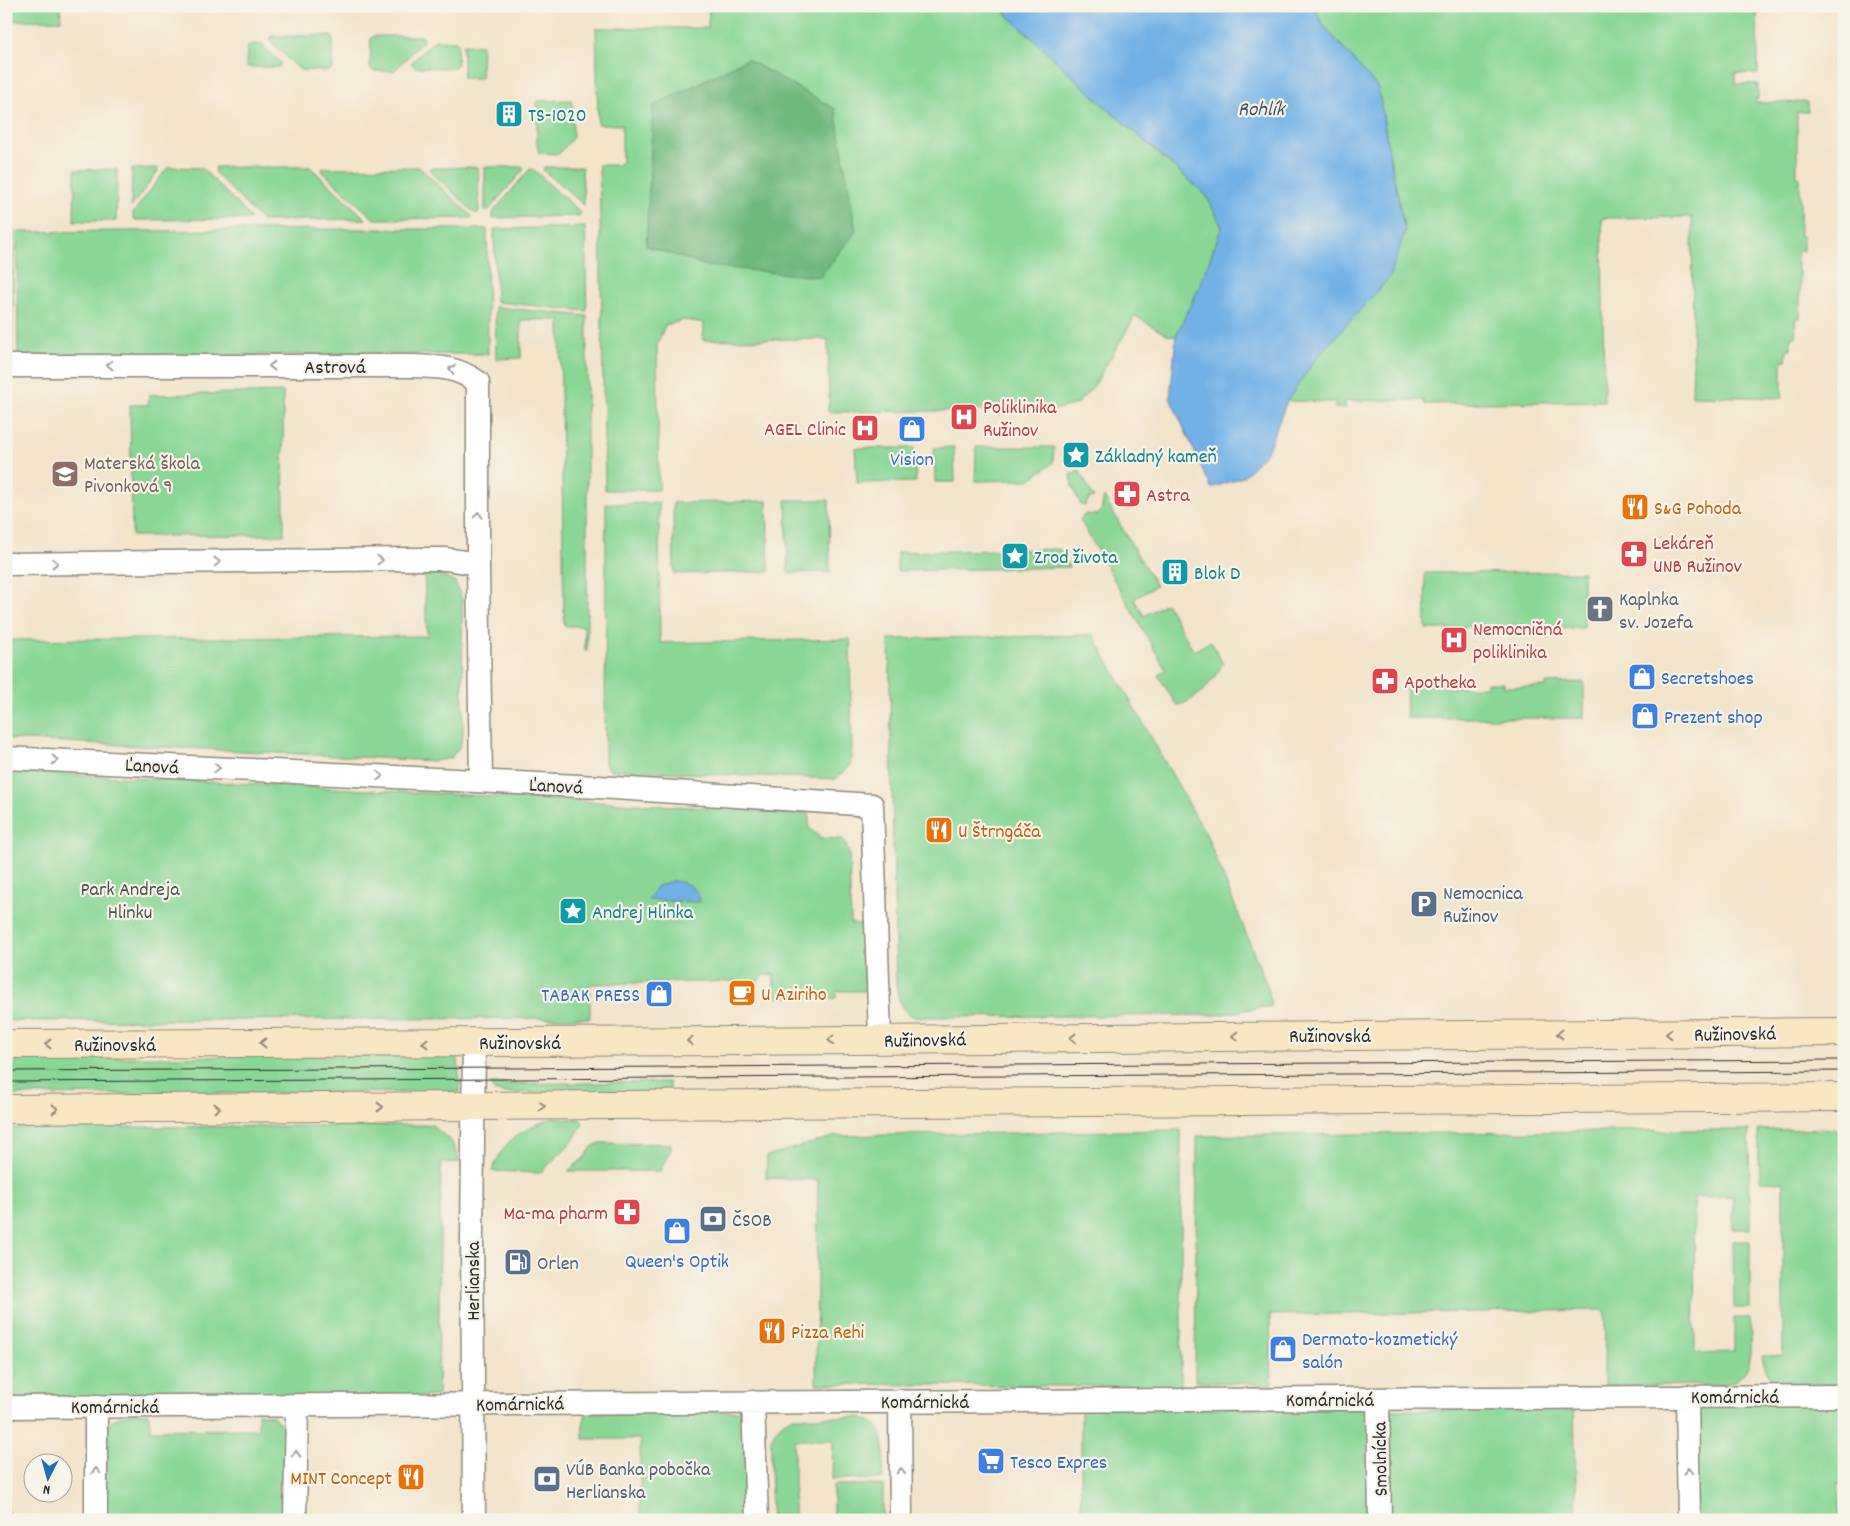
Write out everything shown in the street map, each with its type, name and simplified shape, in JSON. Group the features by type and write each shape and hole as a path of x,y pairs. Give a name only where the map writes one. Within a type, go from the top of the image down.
{"street":[{"name":"Astrová","path":"6,366 412,366 449,368 466,374 478,382 480,781"},
{"path":"6,564 438,559 478,564"},
{"name":"Ľanová","path":"6,758 480,781 872,805 880,1040"},
{"name":"Ružinovská","path":"6,1044 880,1040 1844,1032"},
{"name":"Herlianska","path":"474,1042 474,1520"},
{"path":"6,1109 1844,1097"},
{"path":"1687,1396 1689,1520"},
{"name":"Komárnická","path":"6,1407 1844,1396"},
{"name":"Smolnícka","path":"1378,1399 1380,1520"},
{"path":"900,1401 901,1520"},
{"path":"753,1402 757,1520"},
{"path":"96,1406 96,1520"},
{"path":"295,1520 298,1406"}],"green space":[{"path":"6,6 60,6 61,20 6,21"},
{"path":"709,6 998,6 1102,104 1206,195 1222,227 1197,292 1176,336 1167,335 1135,316 1094,386 1077,404 1053,410 828,412 828,339 703,340 704,323 684,320 665,325 657,345 659,490 605,490 599,165 617,165 622,162 622,125 598,124 596,28 708,28"},
{"path":"1314,6 1757,6 1758,74 1735,73 1735,84 1758,84 1758,99 1755,100 1755,103 1807,102 1808,112 1797,112 1797,177 1800,178 1800,236 1803,237 1803,251 1797,251 1798,272 1800,273 1800,318 1795,319 1796,337 1791,337 1791,349 1787,349 1786,360 1782,361 1782,398 1692,396 1692,217 1602,218 1604,401 1424,404 1424,400 1345,401 1345,408 1335,408 1335,402 1287,401 1314,361 1390,158 1378,88 1324,26"},
{"path":"272,36 331,36 333,39 333,68 329,71 300,70 270,41"},
{"path":"373,36 422,36 423,41 394,71 373,71 370,68 371,39"},
{"path":"435,40 456,41 458,43 457,64 454,68 415,67 411,63"},
{"path":"251,44 263,45 281,63 279,67 248,67 246,65 247,47"},
{"path":"463,44 482,45 481,78 463,78"},
{"path":"747,59 835,109 856,231 820,277 707,266 646,246 653,106"},
{"path":"572,100 573,137 559,154 539,153 537,144 537,101"},
{"path":"168,167 202,168 250,219 136,220 133,218 133,213"},
{"path":"216,167 310,167 366,219 262,221 215,173"},
{"path":"419,167 472,216 471,218 374,219 322,171 323,168"},
{"path":"478,167 479,212 476,214 429,170 430,168"},
{"path":"485,167 522,167 524,169 487,212 485,210"},
{"path":"544,167 582,167 584,205 543,170"},
{"path":"157,168 158,171 131,207 132,169"},
{"path":"117,169 116,221 74,221 75,170"},
{"path":"530,169 534,170 581,213 579,216 492,218 494,211"},
{"path":"585,227 587,311 496,302 494,229"},
{"path":"487,229 488,354 18,356 17,232"},
{"path":"14,231 12,356 6,356 6,232"},
{"path":"495,307 587,316 587,651 585,651 584,626 564,626 560,320 521,320 521,358 496,359"},
{"path":"283,392 284,535 132,536 130,405 148,405 149,395"},
{"path":"954,447 955,482 935,482 934,448"},
{"path":"976,447 1054,447 1053,463 1029,480 975,481"},
{"path":"855,448 914,448 916,482 857,483"},
{"path":"1079,470 1094,498 1089,499 1085,506 1081,505 1072,486 1071,474"},
{"path":"1104,497 1156,586 1134,599 1144,616 1166,603 1194,651 1211,641 1223,664 1204,690 1192,699 1177,706 1158,675 1166,670 1080,520 1085,514 1097,515 1101,511"},
{"path":"786,500 829,500 830,572 788,573"},
{"path":"767,501 769,572 674,574 673,503"},
{"path":"659,503 660,643 850,639 852,760 846,770 835,779 610,770 605,764 606,504"},
{"path":"1059,549 1069,567 897,571 897,552"},
{"path":"424,572 437,573 455,582 462,599 463,734 460,746 451,758 435,761 6,739 6,640 427,636"},
{"path":"1583,572 1584,628 1525,629 1524,625 1464,626 1463,629 1426,629 1425,573"},
{"path":"1093,635 1207,836 1269,991 1271,1006 1216,1015 920,1018 908,1014 898,998 896,983 889,639"},
{"path":"1584,682 1584,718 1407,718 1406,683 1444,684 1445,688 1487,687 1487,683 1504,683 1504,687 1546,687 1546,683"},
{"name":"Park Andreja Hlinku","path":"6,771 809,813 809,828 821,838 843,839 849,853 851,924 863,925 866,991 837,991 836,998 774,997 774,975 765,975 759,981 590,984 590,1018 6,1021"},
{"path":"458,1055 460,1092 6,1095 6,1058"},
{"path":"669,1082 670,1092 502,1093 494,1091 490,1084"},
{"path":"552,1118 580,1119 583,1123 573,1141 540,1173 492,1171 508,1143 522,1132"},
{"path":"432,1125 452,1142 460,1162 441,1163 438,1396 6,1400 6,1128"},
{"path":"1844,1129 1844,1384 1784,1383 1772,1378 1767,1373 1762,1356 1783,1355 1783,1182 1760,1181 1758,1130"},
{"path":"1181,1130 1181,1387 816,1384 818,1180 766,1178 767,1156 836,1136"},
{"path":"1749,1130 1750,1229 1733,1229 1733,1196 1694,1197 1695,1353 1734,1352 1734,1318 1750,1318 1750,1359 1742,1375 1734,1381 1723,1385 1604,1386 1605,1310 1270,1315 1272,1385 1195,1381 1197,1136"},
{"path":"601,1143 671,1144 671,1149 660,1171 568,1171 584,1158 593,1146"},
{"path":"1733,1241 1750,1241 1750,1308 1734,1308"},
{"path":"1693,1400 1844,1403 1844,1484 1838,1484 1840,1520 1694,1520"},
{"path":"1373,1407 1375,1520 1081,1520 1081,1408"},
{"path":"1387,1410 1574,1410 1577,1520 1386,1520"},
{"path":"746,1411 745,1520 640,1520 640,1439 583,1439 583,1425 586,1413"},
{"path":"149,1413 150,1430 258,1429 258,1413 273,1416 283,1427 286,1435 285,1520 103,1520 106,1426 121,1416"},
{"path":"793,1417 861,1417 871,1421 881,1434 883,1442 883,1479 832,1479 833,1440 794,1440 794,1520 771,1520 771,1441 779,1426"},
{"path":"6,1420 8,1520 6,1520"},
{"path":"833,1485 883,1485 883,1520 833,1520"}],"water":[{"name":"Rohlík","path":"998,6 1314,6 1324,26 1378,88 1405,231 1390,277 1314,361 1287,401 1267,452 1243,477 1211,488 1170,398 1176,336 1197,292 1222,227 1206,195 1102,104"},
{"path":"671,881 681,882 690,886 697,892 700,902 648,900 656,887"}],"tram line":[{"path":"6,1071 1844,1060"},
{"path":"6,1082 1844,1071"}],"place":[{"name":"TS-1020","path":"509,114"},
{"name":"Poliklinika Ružinov","path":"964,417"},
{"name":"AGEL Clinic","path":"865,428"},
{"name":"Vision","path":"912,429"},
{"name":"Základný kameň","path":"1076,455"},
{"name":"Materská škola Pivonková 9","path":"65,474"},
{"name":"Astra","path":"1127,494"},
{"name":"S&G Pohoda","path":"1635,507"},
{"name":"Lekáreň UNB Ružinov","path":"1634,554"},
{"name":"Zrod života","path":"1015,556"},
{"name":"Blok D","path":"1175,572"},
{"name":"Kaplnka sv. Jozefa","path":"1600,609"},
{"name":"Nemocničná poliklinika","path":"1454,640"},
{"name":"Secretshoes","path":"1642,677"},
{"name":"Apotheka","path":"1385,681"},
{"name":"Prezent shop","path":"1645,716"},
{"name":"U Štrngáča","path":"939,830"},
{"name":"Nemocnica Ružinov","path":"1424,904"},
{"name":"Andrej Hlinka","path":"573,911"},
{"name":"U Aziriho","path":"742,993"},
{"name":"TABAK PRESS","path":"659,994"},
{"name":"Ma-ma pharm","path":"627,1212"},
{"name":"ČSOB","path":"713,1219"},
{"name":"Queen's Optik","path":"677,1231"},
{"name":"Orlen","path":"518,1262"},
{"name":"Pizza Rehi","path":"772,1331"},
{"name":"Dermato-kozmetický salón","path":"1283,1349"},
{"name":"Tesco Expres","path":"991,1461"},
{"name":"MINT Concept","path":"411,1477"},
{"name":"VÚB Banka pobočka Herlianska","path":"547,1479"}]}
